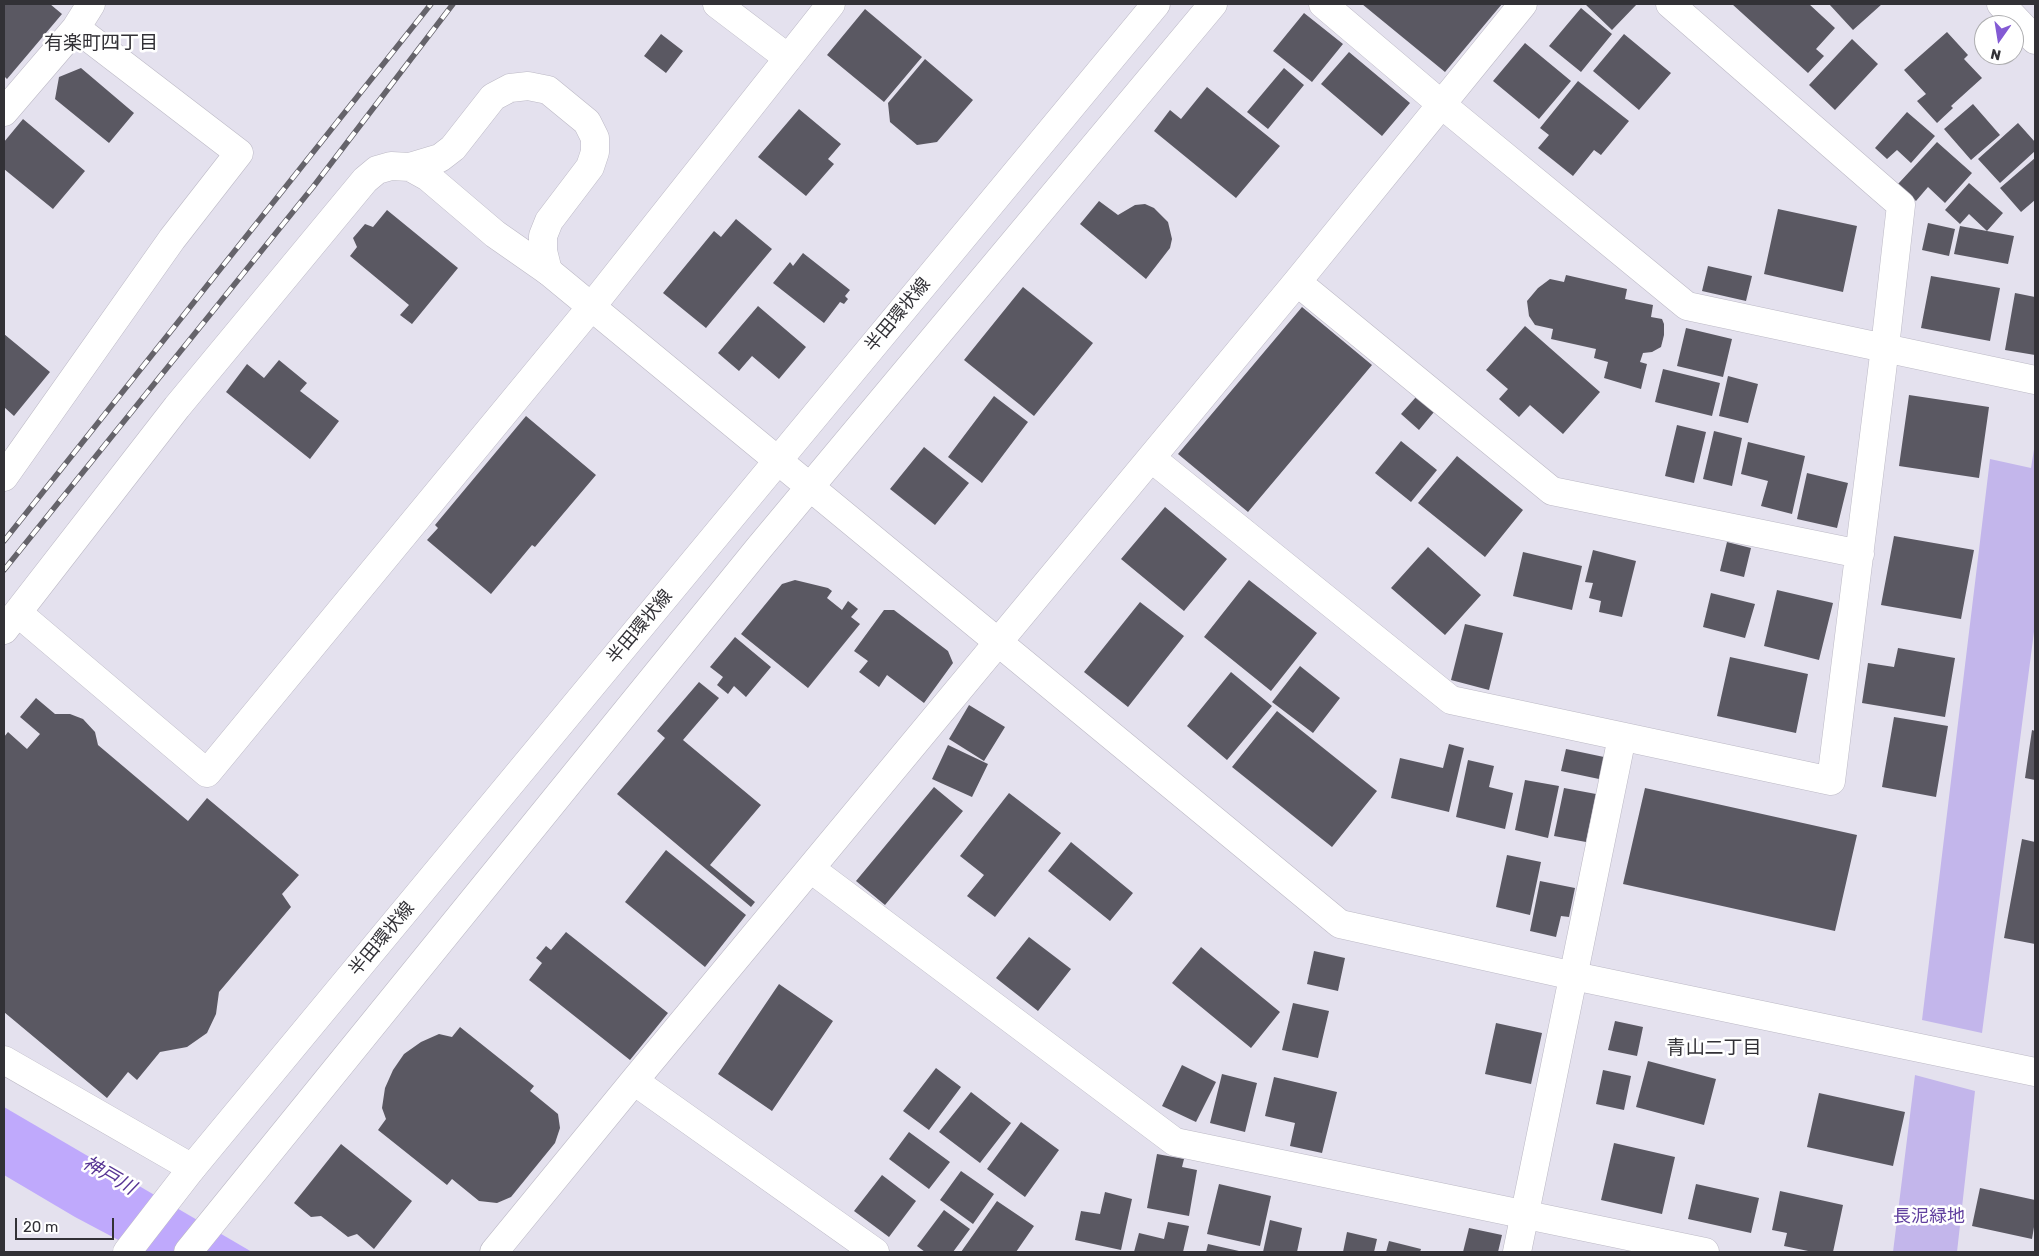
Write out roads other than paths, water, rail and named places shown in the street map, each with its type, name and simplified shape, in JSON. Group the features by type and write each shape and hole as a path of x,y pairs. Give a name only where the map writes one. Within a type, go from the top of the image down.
{"street":[{"path":"4,112 76,28 91,4"},
{"path":"717,4 788,58"},
{"path":"495,234 517,236 534,231 549,220 590,167 595,152 595,138 587,122 548,90 528,86 510,88 493,97 453,148 440,158 410,167 391,166 377,170 365,180 177,408 11,622 207,772 592,306 831,4"},
{"name":"半田環状線","path":"128,1250 188,1173 1156,4"},
{"path":"188,1252 759,548 1214,4"},
{"path":"1323,4 1441,104 1687,306 2035,380"},
{"path":"494,1252 1297,282 1523,4"},
{"path":"1151,458 1450,700 1831,781 1901,205 1670,4"},
{"path":"2001,4 2035,40"},
{"path":"4,477 172,239 239,153 76,28"},
{"path":"450,195 445,177 447,162 453,148"},
{"path":"410,167 428,177 495,234 548,270 1340,924 1574,976 2035,1072"},
{"path":"548,270 543,251 543,236 549,220"},
{"path":"1297,282 1552,490 1860,554"},
{"path":"1517,1252 1622,737"},
{"path":"811,869 1174,1142 1705,1252"},
{"path":"4,1060 188,1173"},
{"path":"634,1081 875,1252"}],"water":[{"name":"神戸川","path":"4,1107 252,1252 141,1252 75,1217 4,1175"}],"railway":[{"path":"4,541 431,4"},
{"path":"4,570 313,187 453,4"}],"district":[{"name":"有楽町四丁目","path":"101,44"},
{"name":"青山二丁目","path":"1714,1049"}],"park label":[{"name":"長泥緑地","path":"1929,1217"}]}
